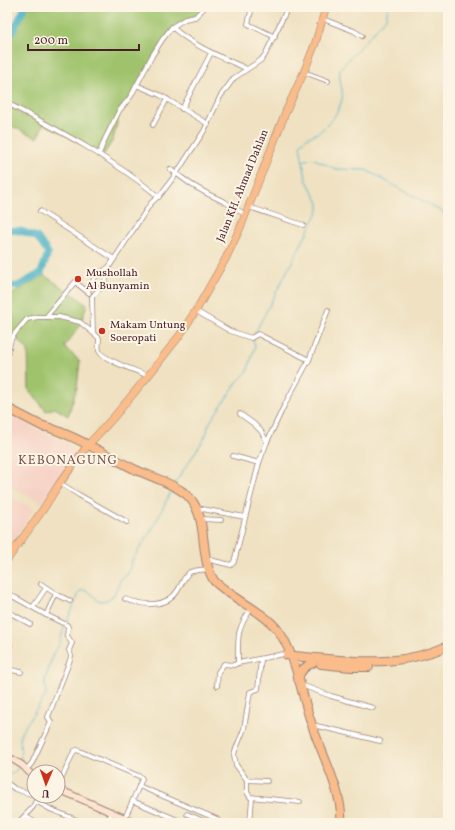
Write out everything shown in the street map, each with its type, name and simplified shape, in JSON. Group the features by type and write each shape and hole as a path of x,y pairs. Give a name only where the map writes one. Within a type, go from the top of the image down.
{"highway":[{"path":"7,408 42,425 51,432 169,484 185,494 196,507 200,519 203,548 213,580 265,618 277,630 285,643 297,654 303,657"},
{"path":"265,618 288,658 299,682 312,725 337,792 341,810 341,823"},
{"path":"285,643 294,679 303,697"},
{"path":"288,658 303,657 384,662 411,658 448,646"},
{"path":"288,658 313,663 351,667 378,667 399,665 448,651"},
{"path":"299,682 301,671 304,667 313,663"}],"main road":[{"name":"Jalan KH. Ahmad Dahlan","path":"90,448 180,335 196,311 226,258 246,216 286,111 304,72 326,7"},
{"path":"54,493 63,485 90,448"},
{"path":"7,560 56,488 90,448"},
{"path":"7,756 26,770"},
{"path":"66,792 136,823"}],"street":[{"path":"99,154 117,116 131,96 156,48 172,27 185,19 195,17 205,7"},
{"path":"252,7 248,24 275,37"},
{"path":"88,291 95,277 107,270 151,203 159,197 176,174 208,124 220,97 234,78 265,55 275,37 288,7"},
{"path":"323,19 354,31 362,36"},
{"path":"172,27 187,39 211,53 247,69"},
{"path":"182,109 211,53"},
{"path":"304,72 328,81"},
{"path":"136,85 160,94 208,124"},
{"path":"153,125 167,99"},
{"path":"7,102 99,154 135,177 159,197"},
{"path":"170,168 176,174 208,194 229,204 246,216"},
{"path":"249,207 303,225"},
{"path":"40,211 114,259"},
{"path":"92,297 106,281 108,275 107,270"},
{"path":"46,317 75,282 88,291 92,297 93,333"},
{"path":"206,559 228,564 233,563 259,463 284,406 309,360 328,310"},
{"path":"196,311 230,331 254,336 258,334 309,360"},
{"path":"7,356 11,339 27,319 58,317 80,322 99,338 99,350 101,354 120,365 134,369 148,376"},
{"path":"240,414 261,431 267,442"},
{"path":"233,456 259,463"},
{"path":"63,485 128,522"},
{"path":"196,507 245,517"},
{"path":"200,519 221,520"},
{"path":"124,598 142,603 155,604 167,601 178,591 186,575 191,572 209,568"},
{"path":"42,584 46,588 70,601"},
{"path":"33,607 46,588"},
{"path":"7,593 65,624 68,627 67,636 72,643 69,653 71,657 48,717 51,722 32,763 22,766"},
{"path":"46,615 56,594"},
{"path":"238,663 238,633 242,621 251,609"},
{"path":"7,611 30,624"},
{"path":"261,658 258,690 250,692 244,729 235,751 234,759 236,765 247,780 247,792 252,798 300,802"},
{"path":"217,686 218,672 222,666 226,664 234,665 261,658 288,658"},
{"path":"7,669 21,672"},
{"path":"299,682 331,696 373,708"},
{"path":"312,725 380,741"},
{"path":"66,770 74,751 77,750 141,777 142,779 125,818"},
{"path":"247,780 267,781"},
{"path":"7,783 15,789 26,792"},
{"path":"139,786 217,819"},
{"path":"250,823 252,798"},
{"path":"133,801 183,823 190,807"},
{"path":"18,823 34,804"},
{"path":"41,804 84,823"},
{"path":"107,823 112,812"},
{"path":"187,814 208,823"},
{"path":"25,816 36,823"}],"shaded area":[{"path":"7,414 68,444 74,452 74,459 43,503 7,485"},
{"path":"7,494 34,510 7,548"}],"green space":[{"path":"27,7 207,7 199,16 176,25 140,79 140,85 120,110 113,140 104,154 44,124 37,138 7,124 7,46"},
{"path":"44,275 87,304 80,326 64,347 80,361 77,387 68,416 55,408 46,411 29,390 28,350 19,341 7,335 7,299 12,294"}],"waterway":[{"path":"7,36 13,31 25,7"},
{"path":"255,333 319,210 319,203 306,179 300,146 301,143 305,139 323,129 336,113 341,104 342,96 340,69 386,18 388,7"},
{"path":"303,161 312,158 336,169 366,170 448,215"},
{"path":"7,230 21,231 37,237 48,253 41,273 18,286 7,287"},
{"path":"175,483 204,439 212,419 238,381 247,372 255,347 253,338"},
{"path":"66,624 80,591 83,590 88,592 99,601 107,600 114,595 120,580 128,574 132,560 153,528 172,489"},
{"path":"21,761 20,734 46,695 45,680 53,654 60,643 64,626"},
{"path":"7,776 14,773 19,766"}],"place":[{"name":"Mushollah Al Bunyamin","path":"78,279"},
{"name":"Makam Untung Soeropati","path":"102,331"}],"district":[{"name":"KEBONAGUNG","path":"68,461"}]}
